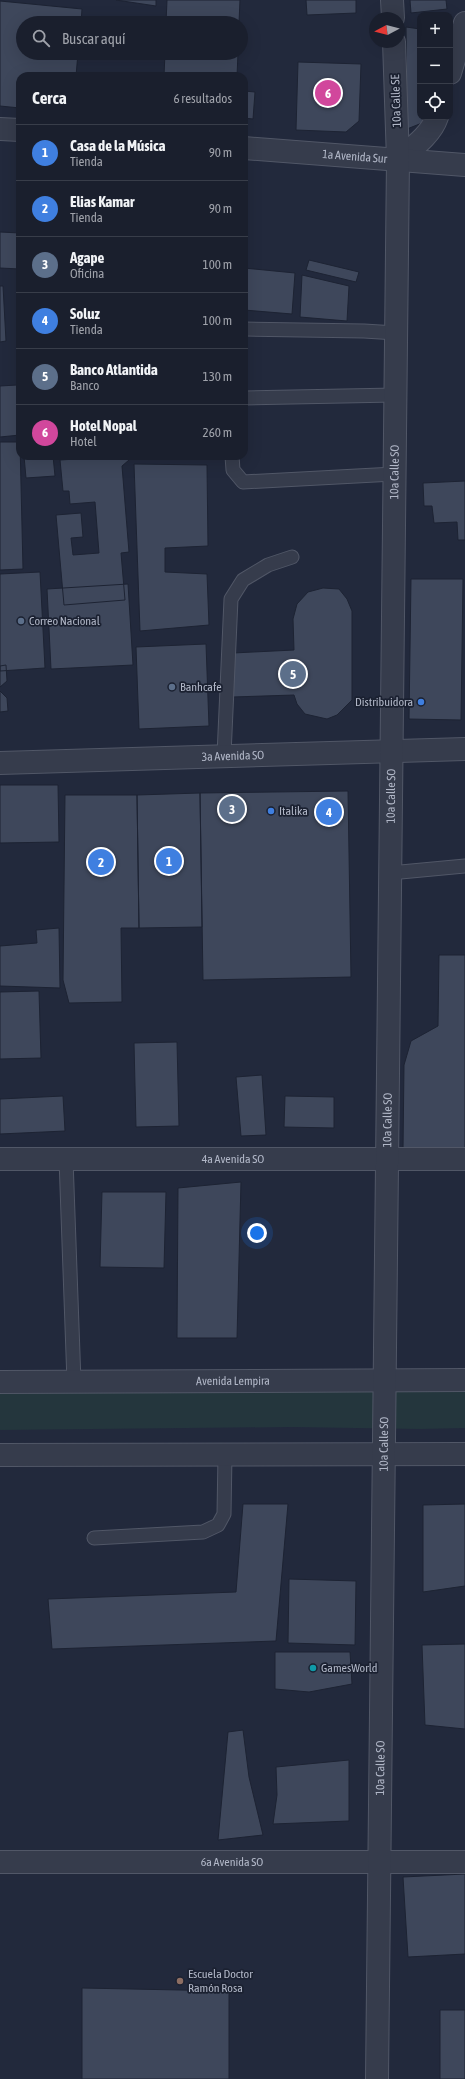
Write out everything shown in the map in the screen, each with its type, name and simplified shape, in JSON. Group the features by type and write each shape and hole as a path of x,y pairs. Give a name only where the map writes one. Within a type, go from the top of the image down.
{"street":[{"path":"392,0 393,12"},
{"path":"453,63 465,23"},
{"name":"10a Calle SE","path":"394,48 398,160"},
{"path":"398,160 420,142 434,125 436,120"},
{"path":"0,129 16,130"},
{"name":"1a Avenida Sur","path":"248,148 465,166"},
{"name":"10a Calle SO","path":"377,2079 398,160"},
{"name":"3a Avenida SO","path":"0,763 224,755 465,749"},
{"name":"4a Avenida SO","path":"0,1159 465,1159"},
{"name":"Avenida Lempira","path":"0,1382 465,1380"},
{"path":"0,1455 465,1454"},
{"name":"6a Avenida SO","path":"0,1862 465,1862"}],"lane":[{"path":"248,329 396,333"},
{"path":"248,398 396,395"},
{"path":"232,460 233,470 243,482 394,474"},
{"path":"224,755 232,599 243,580 268,565 292,557"},
{"path":"390,873 465,866"},
{"path":"66,1159 74,1382"},
{"path":"94,1538 203,1532 218,1526 224,1514 225,1455"}],"shaded area":[{"path":"0,1382 465,1382 465,1428 420,1429 291,1427 0,1430"}],"building":[{"path":"116,0 156,0 156,6"},
{"path":"167,0 240,0 239,16 166,16"},
{"path":"306,0 356,0 356,13 307,15"},
{"path":"410,0 446,0 447,9 411,13"},
{"path":"0,1 82,9 82,16 16,16 16,60 77,60 76,72 16,72 16,108 0,106"},
{"path":"406,27 417,29 417,120 427,120 407,129"},
{"path":"165,60 238,60 237,72 164,72"},
{"path":"298,62 361,64 359,121 346,132 296,130"},
{"path":"248,91 255,92 253,119 248,118"},
{"path":"0,232 16,233 16,269 0,268"},
{"path":"309,260 359,272 356,282 306,270"},
{"path":"248,268 295,273 292,314 248,310"},
{"path":"302,275 349,286 347,321 300,317"},
{"path":"0,286 3,286 6,341 0,342"},
{"path":"16,385 16,435 0,437 0,386"},
{"path":"0,442 16,442 16,460 20,460 23,569 0,570"},
{"path":"24,460 53,460 55,476 26,478"},
{"path":"60,460 129,460 122,466 129,552 121,553 125,600 64,605 56,515 81,513 83,537 71,538 73,555 99,553 95,502 70,504 69,491 63,491"},
{"path":"134,464 207,465 208,546 165,548 165,572 207,574 209,625 140,631"},
{"path":"465,481 465,540 458,540 457,522 434,523 432,506 424,506 423,483"},
{"name":"Correo Nacional","path":"40,572 45,668 0,671 0,574"},
{"path":"411,579 463,579 461,720 409,719"},
{"path":"128,584 133,665 51,669 47,589"},
{"path":"323,588 339,589 347,599 352,611 352,700 337,715 327,719 305,714 297,704 294,695 233,697 233,653 294,650 293,619 297,604 308,592"},
{"name":"Banhcafe","path":"206,644 209,726 139,729 136,647"},
{"path":"6,665 7,681 0,687 0,666"},
{"path":"0,691 7,698 8,711 0,712"},
{"path":"0,785 58,785 59,842 0,843"},
{"path":"348,791 351,977 203,980 200,793"},
{"path":"200,793 202,927 139,928 137,795"},
{"path":"65,795 137,795 139,928 121,928 122,1002 69,1003 63,980"},
{"path":"59,928 60,988 0,986 0,946 37,943 36,930"},
{"path":"439,955 465,955 465,1150 403,1149 404,1065 411,1041 438,1026"},
{"path":"39,991 41,1058 0,1059 0,992"},
{"path":"177,1042 179,1126 136,1127 134,1043"},
{"path":"262,1075 266,1135 241,1136 236,1077"},
{"path":"63,1096 65,1131 0,1134 0,1099"},
{"path":"285,1096 334,1097 334,1128 284,1127"},
{"path":"241,1182 237,1338 177,1338 178,1188"},
{"path":"102,1192 166,1192 164,1268 100,1267"},
{"path":"243,1504 288,1504 276,1641 52,1649 48,1599 236,1592"},
{"path":"465,1504 465,1586 423,1592 423,1505"},
{"path":"289,1579 356,1581 355,1645 288,1643"},
{"path":"465,1644 465,1729 425,1725 422,1645"},
{"name":"GamesWorld","path":"275,1652 350,1652 352,1684 309,1692 275,1689"},
{"path":"243,1730 249,1777 263,1835 218,1840 228,1732"},
{"path":"349,1760 349,1821 273,1824 277,1795 276,1767"},
{"path":"465,1874 465,1954 408,1957 403,1877"},
{"path":"82,1988 229,1991 229,2079 82,2079"},
{"path":"440,2010 465,2010 465,2079 440,2079"}],"place":[{"name":"Hotel Nopal","path":"328,93"},
{"name":"Correo Nacional","path":"21,621"},
{"name":"Banco Atlantida","path":"293,674"},
{"name":"Banhcafe","path":"172,687"},
{"name":"Distribuidora","path":"421,702"},
{"name":"Agape","path":"232,809"},
{"name":"Italika","path":"271,811"},
{"name":"Soluz","path":"329,812"},
{"name":"Casa de la Música","path":"169,861"},
{"name":"Elias Kamar","path":"101,862"},
{"name":"GamesWorld","path":"313,1668"},
{"name":"Escuela Doctor Ramón Rosa","path":"180,1981"}]}
